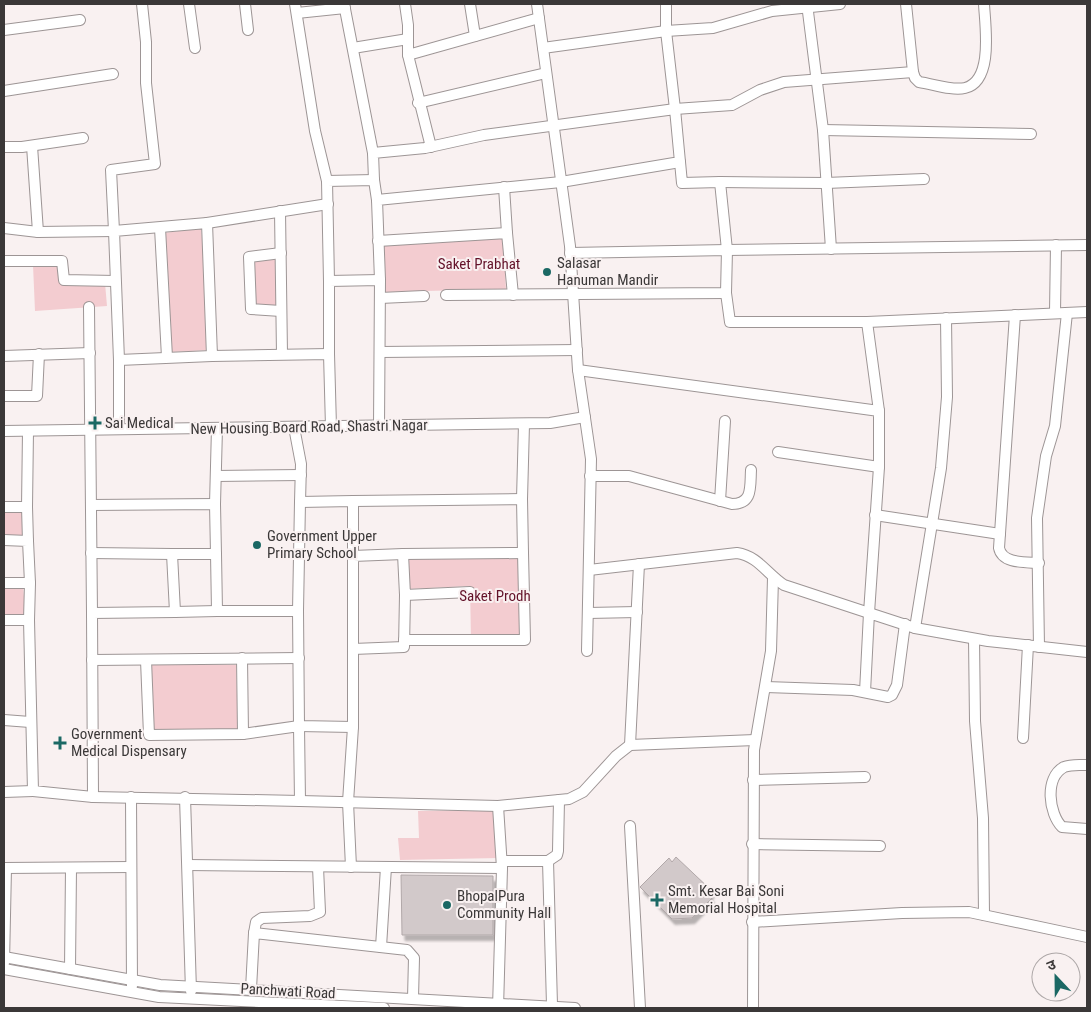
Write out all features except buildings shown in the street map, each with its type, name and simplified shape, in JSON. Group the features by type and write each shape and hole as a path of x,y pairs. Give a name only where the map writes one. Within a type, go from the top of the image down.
{"street":[{"path":"118,429 119,360 111,170 155,164 146,83 146,42 142,4"},
{"path":"189,4 195,48"},
{"path":"245,4 248,30"},
{"path":"405,4 408,55 418,102 431,147"},
{"path":"470,4 475,36"},
{"path":"537,4 570,253 578,370 591,459 587,652"},
{"path":"666,4 666,31 682,183 826,183 924,179"},
{"path":"543,48 666,31 713,28 772,11 807,5 840,4"},
{"path":"906,4 915,78 919,82 960,88 975,82 984,66 986,55 984,4"},
{"path":"807,5 823,130 830,249"},
{"path":"330,426 327,180 315,132 296,8 344,6 373,153 377,200 380,280 379,426"},
{"path":"408,55 539,18"},
{"path":"4,30 80,20"},
{"path":"353,48 408,39"},
{"path":"373,153 431,147 484,135 553,125 675,109 732,105 777,84 913,72"},
{"path":"418,102 546,73"},
{"path":"4,91 113,74"},
{"path":"823,130 1031,134"},
{"path":"4,147 32,146 83,138"},
{"path":"32,146 38,232"},
{"path":"377,200 561,182 680,162"},
{"path":"327,180 374,180"},
{"path":"720,182 727,250 726,293 730,322 867,322 1087,312"},
{"path":"504,187 513,295"},
{"path":"4,228 38,232 160,228 207,223 328,204"},
{"path":"280,211 282,354"},
{"path":"207,223 212,356"},
{"path":"160,228 167,357"},
{"path":"378,241 507,232"},
{"path":"1055,313 1056,245"},
{"path":"570,253 1087,245"},
{"path":"281,253 249,257 251,309 281,311"},
{"path":"4,261 62,261 64,280 115,281"},
{"path":"329,281 380,280"},
{"path":"446,295 726,293"},
{"path":"380,298 424,296"},
{"path":"89,307 92,430 90,505 93,797"},
{"path":"1040,647 1037,518 1045,463 1055,426 1067,313"},
{"path":"1015,315 999,548 1003,557 1039,563"},
{"path":"766,687 865,692 888,697 896,690 933,523 941,468 946,397 946,318"},
{"path":"865,692 879,467 879,411 867,322"},
{"path":"380,352 577,350"},
{"path":"4,356 90,353"},
{"path":"4,396 37,396 39,354"},
{"path":"119,360 167,357 329,354"},
{"path":"578,370 879,411"},
{"name":"New Housing Board Road, Shastri Nagar","path":"4,431 524,424 550,423 584,417"},
{"path":"720,501 725,421"},
{"path":"404,640 525,640 522,499 524,424"},
{"path":"294,427 301,464 298,610 300,801"},
{"path":"216,428 217,611"},
{"path":"28,431 27,508 30,583 30,722 33,791"},
{"path":"778,452 879,467"},
{"path":"590,476 629,476 720,501 739,504 746,500 750,494 751,470"},
{"path":"216,476 301,475"},
{"path":"300,502 522,499"},
{"path":"351,867 348,802 354,727 353,501"},
{"path":"90,505 215,504"},
{"path":"4,507 27,508"},
{"path":"875,515 1000,534"},
{"path":"4,540 28,541"},
{"path":"589,570 738,552 749,555 773,578 784,585 910,626 974,639 1087,652"},
{"path":"91,553 216,554"},
{"path":"353,556 523,553"},
{"path":"172,554 175,612"},
{"path":"353,649 404,647 405,595 403,554"},
{"path":"630,745 639,564"},
{"path":"753,1008 753,780 755,740 771,651 773,578"},
{"path":"4,583 30,583"},
{"path":"405,595 470,592"},
{"path":"92,613 298,610"},
{"path":"588,613 637,612"},
{"path":"4,620 29,620"},
{"path":"974,639 975,721 983,818 984,915"},
{"path":"1023,738 1028,645"},
{"path":"242,658 243,734"},
{"path":"92,660 299,658"},
{"path":"146,660 149,735 243,734 299,726 354,727"},
{"path":"4,720 30,722"},
{"path":"4,792 33,791 93,797 185,797 498,806 576,797 583,792 616,756 630,745 755,740"},
{"path":"1087,765 1071,765 1058,772 1052,784 1051,810 1062,827 1087,829"},
{"path":"753,780 864,777"},
{"path":"131,797 132,992"},
{"path":"185,797 192,986 190,998"},
{"path":"188,865 386,867 502,865 548,861 557,855 558,851 559,800"},
{"path":"498,806 502,865 498,1005"},
{"path":"630,826 640,1008"},
{"path":"752,844 880,846"},
{"path":"548,861 552,1006"},
{"path":"250,989 256,922 262,918 310,916 320,912 318,867"},
{"path":"381,947 386,867"},
{"path":"4,969 5,868 131,868"},
{"path":"70,969 71,868"},
{"path":"752,922 902,912 969,912 1087,937"},
{"path":"254,934 406,950 413,954 413,998"},
{"name":"Panchwati Road","path":"4,957 160,985 575,1008"},
{"name":"Panchwati Road","path":"4,969 159,997 384,1008"}],"green space":[{"path":"201,228 212,350 171,352 164,233"},
{"name":"Saket Prabhat","path":"503,238 506,289 385,292 384,246"},
{"path":"255,258 278,258 280,308 254,307"},
{"path":"33,265 58,265 60,283 105,283 107,306 35,311"},
{"path":"4,511 22,511 24,537 4,537"},
{"name":"Saket Prodh","path":"407,557 519,557 520,636 471,640 470,586 408,589"},
{"path":"4,586 23,586 26,617 4,617"},
{"path":"150,664 236,665 238,729 154,730"},
{"path":"496,810 498,858 400,860 398,838 419,838 418,811"}],"place":[{"name":"Salasar Hanuman Mandir","path":"547,272"},
{"name":"Sai Medical","path":"95,423"},
{"name":"Government Upper Primary School","path":"257,545"},
{"name":"Government Medical Dispensary","path":"60,743"},
{"name":"Smt. Kesar Bai Soni Memorial Hospital","path":"657,900"},
{"name":"BhopalPura Community Hall","path":"447,905"}]}
